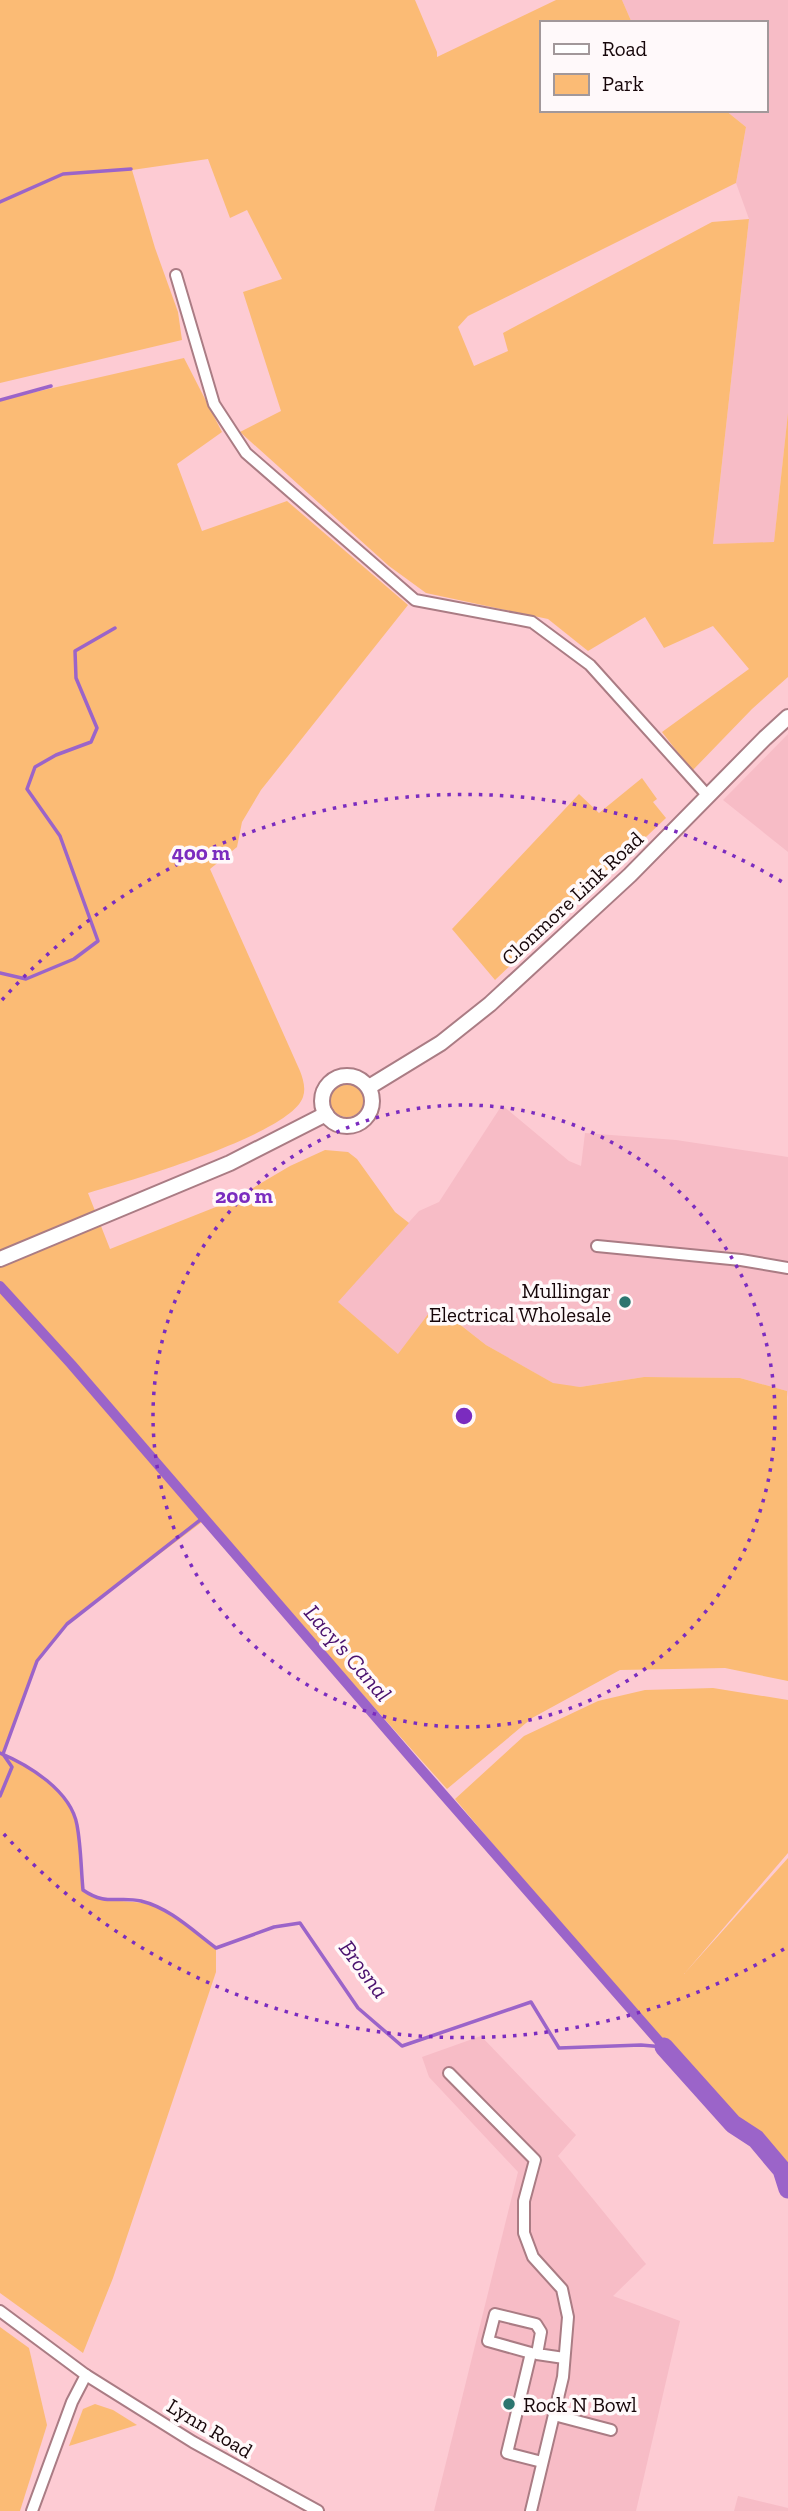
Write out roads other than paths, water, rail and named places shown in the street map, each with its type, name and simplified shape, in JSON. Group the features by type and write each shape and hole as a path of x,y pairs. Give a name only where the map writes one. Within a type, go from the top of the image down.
{"main road":[{"name":"Clonmore Link Road","path":"369,1087 441,1043 489,1004 630,875 788,718"},
{"path":"356,1077 369,1087 373,1102 371,1110 362,1122 346,1126 331,1120 326,1114 322,1099 333,1080 356,1077"},
{"path":"0,1259 230,1163 326,1114"}],"street":[{"path":"176,275 214,404 246,453 415,600 532,622 590,665 707,796"},
{"path":"597,1246 741,1260 788,1268"},
{"path":"449,2073 535,2161 524,2201 524,2233 533,2257 562,2289 568,2317 563,2376 531,2511"},
{"name":"Lynn Road","path":"0,2311 86,2375 193,2442 318,2511"},
{"path":"542,2462 506,2453 531,2353 488,2340 495,2314 537,2324 541,2332 537,2354 564,2358"},
{"path":"32,2511 72,2402 86,2375"},
{"path":"554,2415 611,2430"}],"waterway":[{"path":"0,202 63,174 131,169"},
{"path":"0,400 51,386"},
{"path":"0,973 26,979 74,959 98,941 60,836 27,789 35,767 56,755 91,742 97,728 76,678 75,651 115,628"},
{"name":"Lacy's Canal","path":"0,1286 71,1364 664,2047"},
{"path":"0,1796 12,1767 3,1754 37,1661 67,1624 204,1517"},
{"name":"Brosna","path":"0,1753 36,1772 67,1801 77,1825 83,1890 99,1898 152,1904 181,1921 216,1948 274,1927 300,1923 358,2008 402,2046 531,2002 559,2048 641,2045 664,2047"},
{"name":"Brosna","path":"664,2047 733,2124 756,2139 782,2170 788,2189"}],"place":[{"name":"Mullingar Electrical Wholesale","path":"625,1302"},
{"name":"Rock N Bowl","path":"509,2404"}]}
